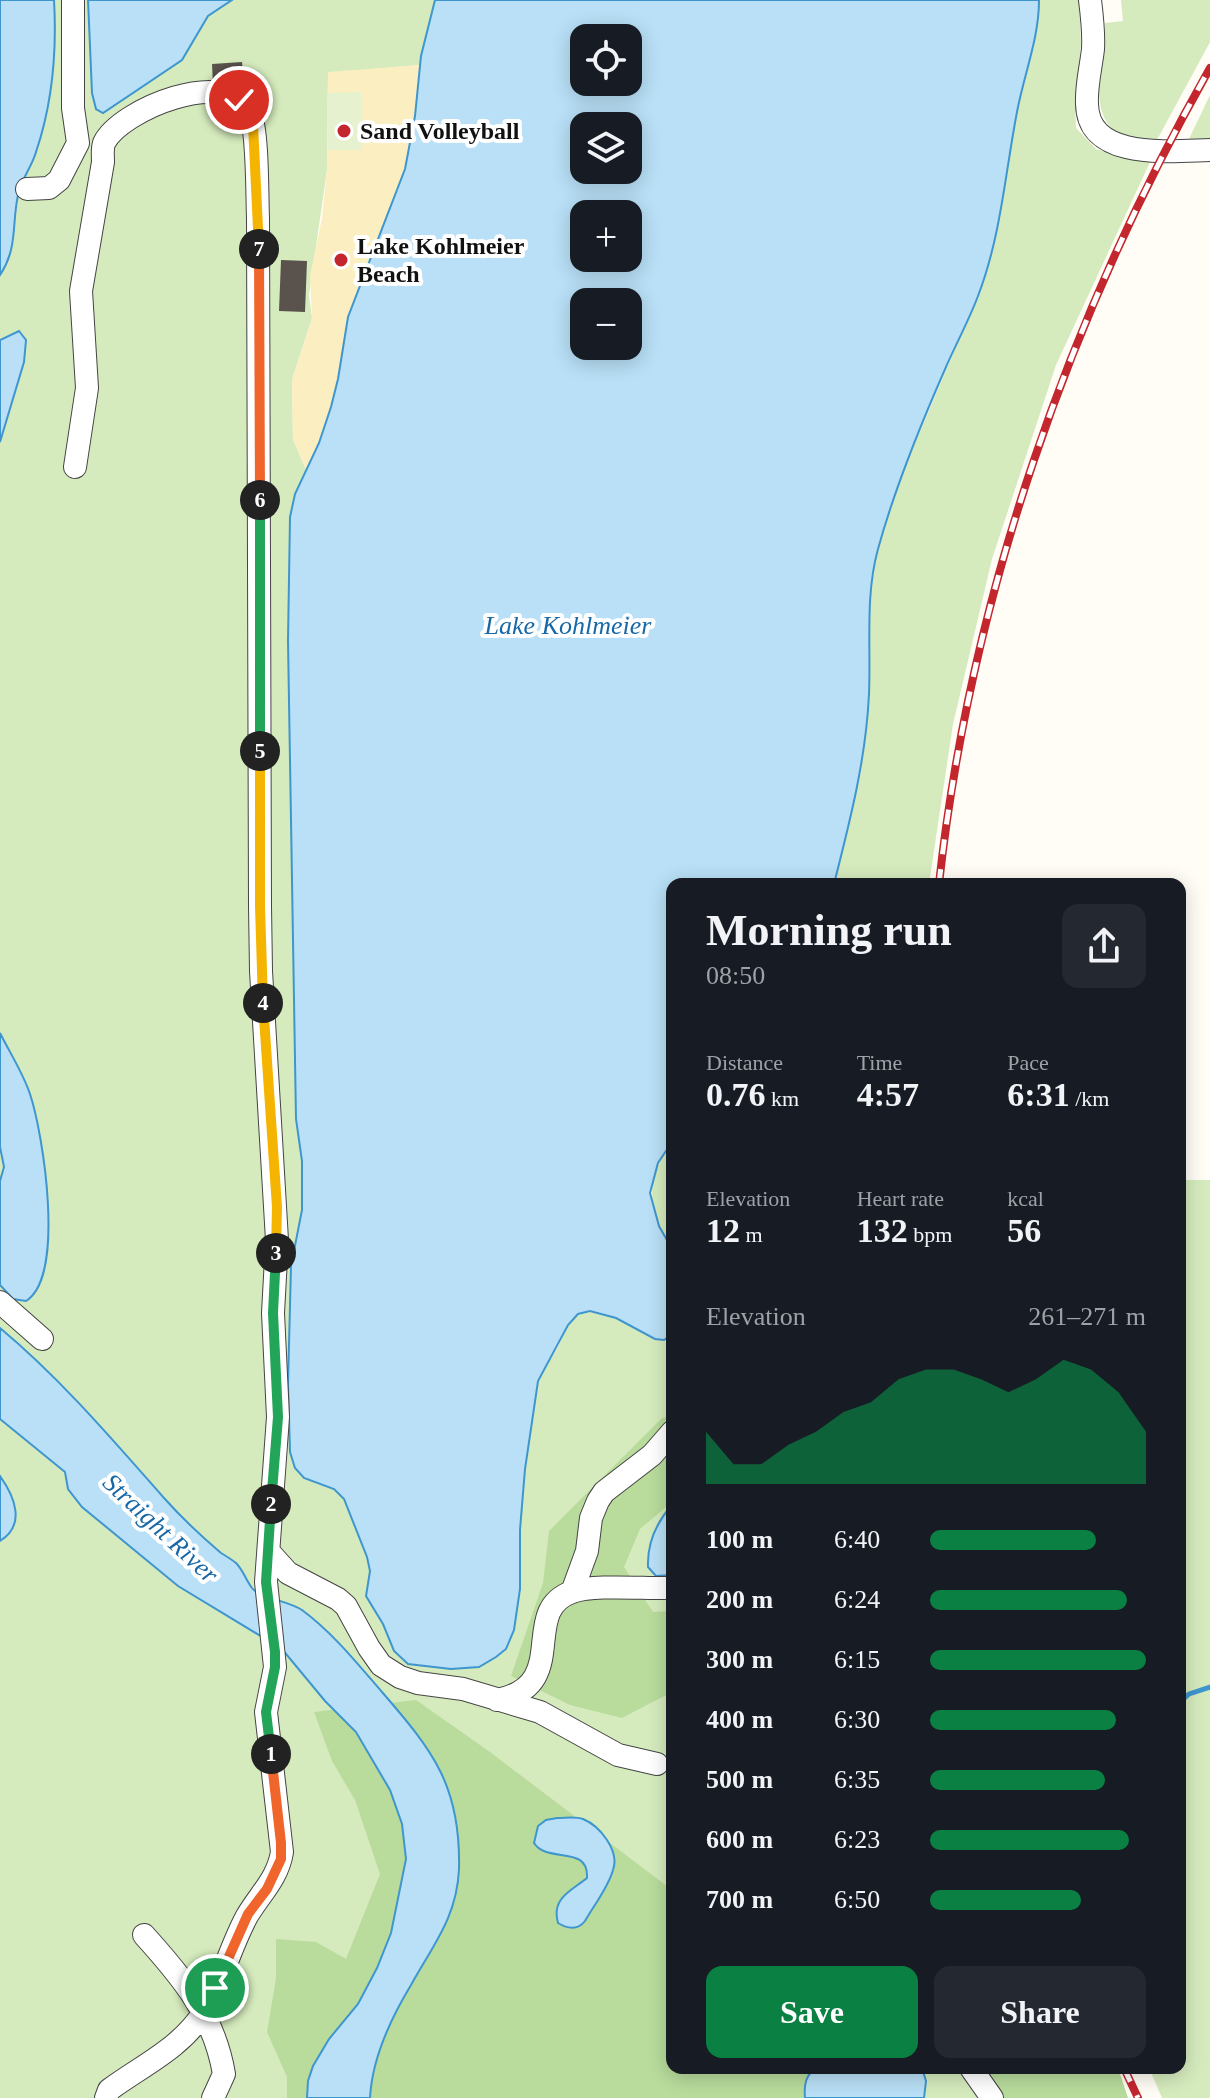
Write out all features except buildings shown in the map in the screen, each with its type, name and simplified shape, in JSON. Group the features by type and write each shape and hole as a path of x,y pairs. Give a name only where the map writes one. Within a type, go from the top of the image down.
{"street":[{"path":"27,189 49,188 59,180 78,143 73,108 73,0"},
{"path":"1090,0 1093,48 1087,107 1090,123 1095,130 1105,140 1136,149 1210,150"},
{"path":"75,467 87,388 81,291 103,162 103,146 124,124 168,99 185,93 229,95 246,107 253,125 259,252 261,971 277,1218 273,1313 278,1417 266,1582 275,1667 266,1712 281,1843 279,1867 248,1914 204,2012 186,2035 163,2056 109,2090 106,2098"},
{"path":"78,143 103,146"},
{"path":"0,1302 42,1339"},
{"path":"572,1592 587,1551 591,1518 598,1501 604,1492 652,1455 666,1439"},
{"path":"269,1552 288,1573 346,1606 369,1648 381,1665 391,1672 418,1683 463,1689 540,1712 618,1755 657,1764"},
{"path":"497,1700 520,1693 534,1680 541,1658 547,1616 558,1601 572,1592 666,1588"},
{"path":"144,1935 185,1981 204,2012 224,2074 213,2098"},
{"path":"975,2074 992,2098"}],"green space":[{"path":"0,0 435,0 420,65 328,73 327,170 309,295 312,318 292,380 293,439 306,470 290,517 288,641 296,1119 302,1161 302,1210 291,1267 290,1453 304,1478 334,1489 344,1499 367,1557 370,1571 366,1596 388,1639 408,1664 451,1669 514,1630 520,1569 523,1476 530,1415 541,1375 570,1323 582,1314 599,1313 630,1324 655,1339 666,1336 666,2074 1112,2074 1122,2098 0,2098"},
{"path":"1039,0 1079,0 1081,44 1076,128 1096,149 1126,158 1151,160 1056,365 992,559 953,724 930,878 835,878 861,772 869,694 868,631 877,551 899,481 978,295 995,240 1016,114 1034,47"},
{"path":"1121,0 1210,0 1210,42 1157,140 1130,138 1112,129 1100,103 1105,23 1123,21"},
{"name":"Sand Volleyball","path":"361,92 362,150 328,150 327,93"},
{"path":"1210,95 1210,141 1188,141"},
{"path":"666,1152 666,1240 652,1199 656,1170"},
{"path":"1186,1180 1210,1180 1210,2098 1162,2098 1152,2074 1186,2074"},
{"path":"666,1417 666,1507 640,1529 624,1567 653,1612 666,1611 666,1695 622,1718 570,1705 511,1676 543,1583 549,1531"},
{"path":"416,1700 666,1885 666,2074 835,2074 858,2098 287,2098 287,2077 267,2032 276,1978 276,1939 316,1942 346,1959 380,1874 355,1800 332,1761 314,1712"},
{"path":"970,2074 1120,2074 1128,2098 997,2098"}],"sand":[{"name":"Lake Kohlmeier Beach","path":"420,65 405,169 348,317 331,407 306,470 293,439 292,380 312,318 310,276 322,218 327,170 328,72"}],"water":[{"path":"0,0 54,0 55,39 42,133 19,191 10,254 0,275"},
{"path":"88,0 232,0 208,16 182,60 103,113 96,109 92,93"},
{"name":"Lake Kohlmeier","path":"435,0 1039,0 1034,43 1017,112 986,273 909,457 878,549 870,603 865,742 835,878 666,878 666,1151 658,1163 650,1193 659,1226 666,1238 666,1339 655,1339 616,1318 590,1311 578,1314 568,1325 538,1381 525,1469 520,1530 520,1589 514,1630 506,1649 496,1657 479,1667 451,1669 408,1664 394,1651 383,1624 366,1596 370,1571 367,1557 344,1499 334,1489 304,1478 295,1468 290,1452 291,1266 302,1210 302,1161 296,1119 288,641 290,517 295,494 319,443 331,407 348,317 405,169 415,116 421,56"},
{"path":"19,331 26,340 24,362 0,442 0,340"},
{"path":"0,1033 30,1094 45,1170 48,1235 45,1264 38,1287 26,1301 13,1299 0,1285 0,1181 4,1167 0,1147"},
{"name":"Straight River","path":"0,1328 65,1389 184,1519 236,1563 252,1588 302,1610 334,1638 416,1733 440,1772 449,1792 458,1840 459,1869 454,1902 384,2039 374,2069 370,2098 307,2098 313,2066 329,2039 358,2004 391,1933 406,1859 402,1824 390,1790 356,1732 325,1701 282,1649 178,1586 82,1507 68,1489 65,1472 0,1419"},
{"path":"0,1476 10,1493 15,1519 13,1527 0,1541"},
{"path":"666,1513 666,1575 656,1576 648,1567 649,1549"},
{"path":"577,1818 589,1822 602,1833 614,1855 608,1883 585,1921 576,1927 558,1923 557,1907 564,1896 587,1878 586,1868 575,1858 548,1853 534,1843 538,1826 546,1820"},
{"path":"810,2074 924,2074 926,2081 924,2098 805,2098 806,2081"}],"waterway":[{"path":"1186,1697 1210,1687"}],"railway":[{"path":"940,878 954,777 975,671 1001,566 1033,462 1070,360 1113,260 1159,163 1210,68"},
{"path":"1127,2074 1138,2098"}],"place":[{"name":"Sand Volleyball","path":"344,131"},
{"name":"Lake Kohlmeier Beach","path":"341,260"}],"route":[{"path":"215,1988 248,1914 279,1867 282,1852 266,1712 275,1667 266,1582 278,1417 273,1313 277,1207 268,1111 261,971 258,218 253,125 251,114 239,100"}]}
